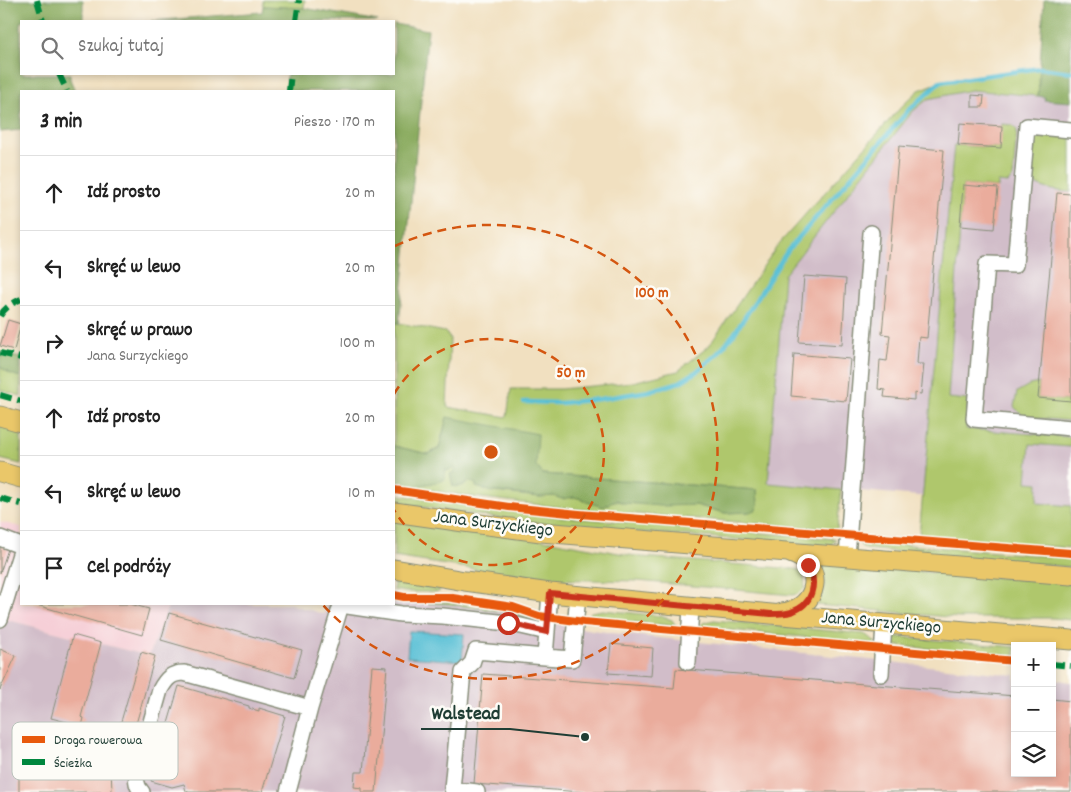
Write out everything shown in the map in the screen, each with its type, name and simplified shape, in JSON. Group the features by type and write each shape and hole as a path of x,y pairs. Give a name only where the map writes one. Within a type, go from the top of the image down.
{"main road":[{"path":"0,416 20,422"},
{"path":"0,472 20,478"},
{"name":"Jana Surzyckiego","path":"395,512 541,532 1071,575"},
{"path":"771,614 788,612 799,608 808,600 813,588 813,576 806,562 798,556 784,552"},
{"name":"Jana Surzyckiego","path":"395,569 550,593 1071,640"}],"lane":[{"path":"1071,130 1027,126 1016,266 987,264 974,420 1071,428"},
{"path":"846,557 872,233"},
{"path":"0,538 20,546"},
{"path":"0,619 20,554"},
{"path":"545,657 550,593"},
{"path":"477,792 452,789 463,672 472,663 476,651 572,659 578,595"},
{"path":"288,792 310,708 341,605 356,605 401,614 443,616 508,623 547,632"},
{"path":"688,662 691,606"},
{"path":"881,674 884,624"},
{"path":"151,722 160,690 170,676 177,673 184,673 310,708"},
{"path":"136,780 137,785 142,792"}],"shaded area":[{"path":"971,90 1045,97 1045,100 1071,102 1071,509 768,483 784,275 913,111 928,99"},
{"path":"0,522 20,527 20,605 169,605 149,656 0,618"},
{"path":"395,601 445,603 512,612 536,621 612,633 1011,675 1011,777 1056,777 1056,680 1071,682 1071,792 0,792 0,618 149,656 169,605 293,605 324,614 326,605 395,605"}],"green space":[{"path":"0,0 83,0 83,20 20,20 20,75 70,75 75,90 20,90 20,130 0,132"},
{"path":"263,0 305,0 304,8 263,6"},
{"path":"1044,0 1071,0 1071,102 1044,100 1045,97 1038,96"},
{"path":"263,6 304,8 372,20 163,20 262,12"},
{"path":"395,24 428,30 399,323 395,323 395,90 286,90 287,75 395,75"},
{"path":"1040,68 1038,96 971,90 928,99 913,111 784,275 768,483 841,490 837,530 575,509 474,497 395,484 395,481 416,487 422,484 439,482 446,469 455,467 454,472 493,492 540,497 554,496 562,499 573,497 587,502 608,505 616,501 625,503 696,505 725,513 749,512 758,505 757,490 543,474 536,467 447,418 439,448 428,454 395,446 395,323 445,332 450,338 447,407 507,417 511,389 561,389 633,382 678,371 709,346 778,245 902,106 919,90 940,82"},
{"path":"1002,124 1012,125 1017,130 1013,177 1008,183 998,182 998,188 963,185 948,398 968,400 966,429 1071,437 1071,447 1030,444 1027,482 1038,483 1037,503 1071,506 1071,548 919,536 954,145 1000,148"},
{"path":"1036,133 1071,133 1071,192 1038,186 1029,178 1027,164 1031,144"},
{"path":"0,353 20,358 20,377 11,374 0,367"},
{"path":"0,367 20,377 20,396 0,390"},
{"path":"1039,383 1038,398 1071,401 1071,421 1025,417 1014,407 1017,392 1029,385"},
{"path":"447,417 538,434 536,466 543,474 757,490 758,505 756,510 749,512 725,513 696,505 661,506 625,503 616,500 604,507 573,497 562,499 554,496 540,497 493,492 476,487 476,484 470,481 462,486 453,486 450,474 454,472 454,467 448,471 446,469 445,479 435,483 416,487 395,481 395,446 428,454 439,449"},
{"path":"0,425 20,431 20,464 0,459"},
{"path":"395,494 538,515 836,539 828,546 582,528 395,503"},
{"path":"395,520 551,541 641,557 795,569 801,571 804,575 805,588 798,594 792,595 638,581 539,579 395,557"},
{"path":"858,541 1071,558 1071,567 866,549"},
{"path":"820,564 1071,583 1071,620 1053,618 959,618 817,605 825,585"},
{"path":"395,582 440,589 439,592 395,590"},
{"path":"395,600 448,602 514,612 540,621 535,622 510,613 447,604 395,602"},
{"path":"603,610 662,616 672,620 676,626 586,618 591,612"},
{"path":"714,620 864,634 877,644 699,627 703,623"},
{"path":"898,637 1011,647 1011,656 888,645"}],"water":[{"path":"409,631 464,634 462,661 407,657"}],"building":[{"path":"972,95 984,96 983,107 972,107"},
{"path":"960,123 1002,126 1001,148 958,145"},
{"path":"899,146 944,150 927,338 919,337 917,364 924,364 921,394 914,393 914,400 884,397 885,390 878,389 880,360 887,361 890,335 882,334"},
{"path":"963,185 998,188 994,229 960,226"},
{"path":"1057,193 1071,194 1071,401 1038,398"},
{"path":"804,276 846,279 842,345 799,342"},
{"path":"8,320 20,324 14,350 0,346"},
{"path":"794,354 850,359 846,401 791,396"},
{"path":"0,546 8,549 0,573"},
{"path":"37,605 134,605 149,609 142,635"},
{"path":"169,613 302,650 294,678 161,640"},
{"path":"73,635 101,643 81,717 84,718 83,722 66,722 51,718"},
{"path":"611,644 653,648 651,676 608,673"},
{"path":"0,649 16,656 0,690"},
{"path":"141,652 155,656 137,722 121,722"},
{"path":"372,666 387,667 376,792 362,792 362,788 354,787 355,772 363,772"},
{"path":"676,669 1011,696 1011,777 1056,777 1056,699 1071,701 1071,792 581,792 474,784 483,674 674,688"},
{"path":"179,686 249,706 249,708 259,711 259,708 285,716 262,792 189,792 186,791 184,784 172,787 151,781 178,780 178,722 168,722"},
{"path":"19,780 112,780 112,792 19,792"}],"waterway":[{"path":"524,402 561,403 600,399 649,391 680,382 696,372 717,354 734,334 788,250 908,111 940,82 1040,68 1071,72"}],"marked path":[{"path":"37,0 43,20"},
{"path":"296,20 299,0"},
{"path":"59,75 67,90"},
{"path":"289,90 291,75"},
{"path":"0,316 7,308 20,300"},
{"path":"0,353 20,358"},
{"path":"0,395 20,401"},
{"path":"0,498 20,504"},
{"path":"1056,664 1071,666"}],"cycle path":[{"path":"395,490 509,507 579,514 1071,553"},
{"path":"395,595 446,597 513,607 539,616 584,622 1011,661"}],"place":[{"name":"Walstead","path":"585,737"}],"route":[{"path":"508,623 547,632 550,593 780,614 794,611 808,600 814,582 808,565"}]}
